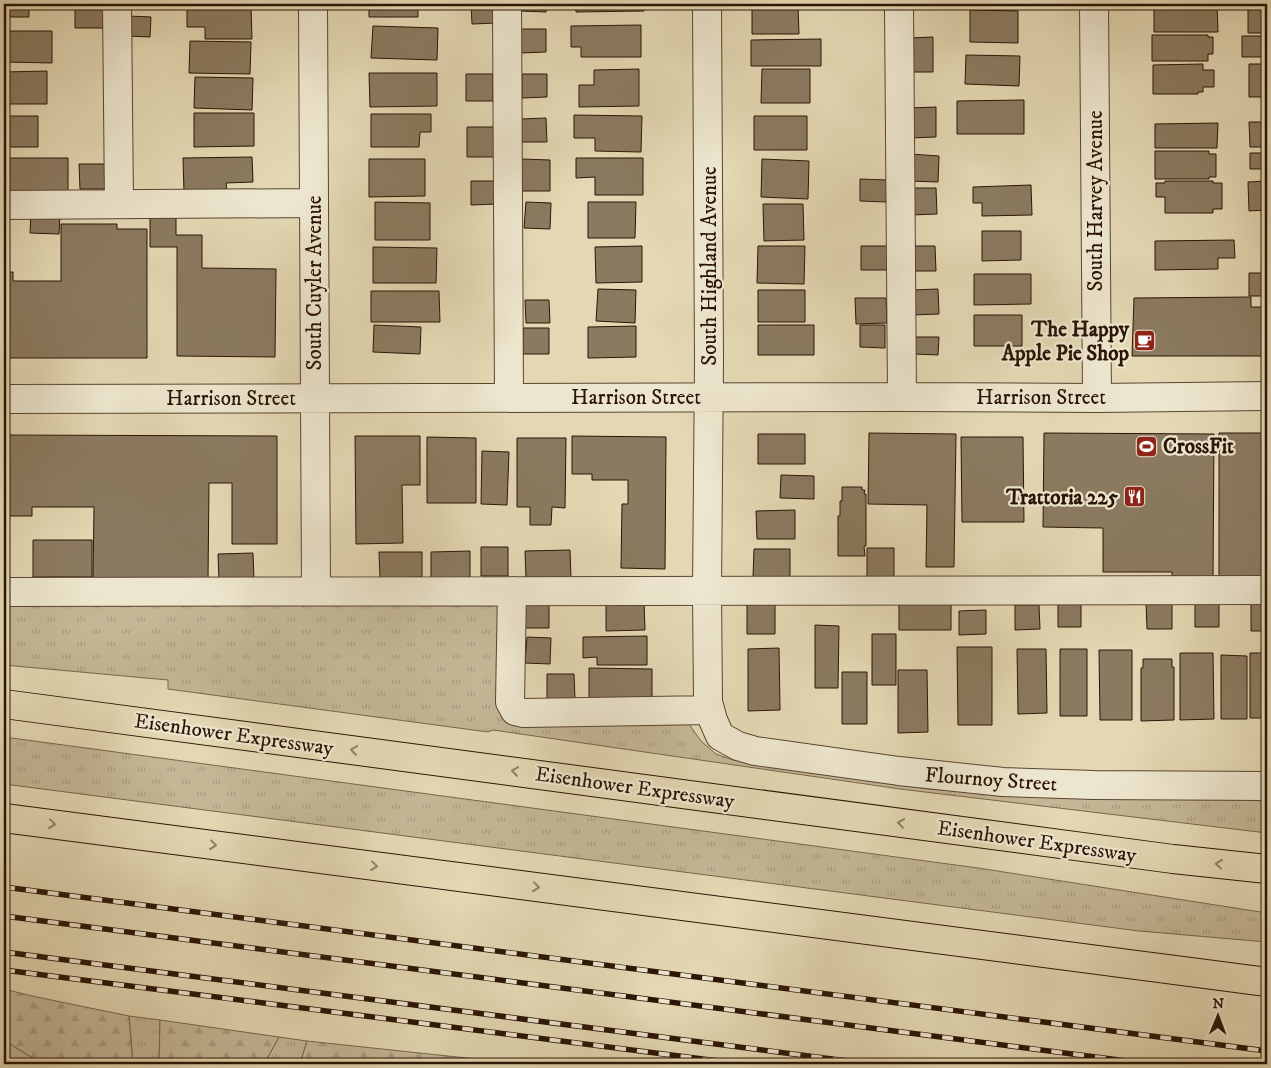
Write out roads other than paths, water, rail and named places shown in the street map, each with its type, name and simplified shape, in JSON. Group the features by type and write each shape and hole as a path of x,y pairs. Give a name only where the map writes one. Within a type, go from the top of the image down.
{"highway":[{"name":"Eisenhower Expressway","path":"4,704 1173,859 1267,869"},
{"path":"4,818 1267,982"}],"street":[{"path":"117,4 119,204"},
{"name":"South Cuyler Avenue","path":"313,4 316,592"},
{"path":"507,4 509,397"},
{"name":"South Highland Avenue","path":"707,4 708,702 720,736"},
{"path":"899,4 902,396"},
{"name":"South Harvey Avenue","path":"1094,4 1097,398"},
{"path":"4,205 314,203"},
{"name":"Harrison Street","path":"4,399 902,396 1097,398 1267,396"},
{"path":"4,592 1267,590"},
{"path":"512,591 510,702 515,711 524,713 710,710"},
{"name":"Flournoy Street","path":"720,736 738,746 755,751 899,772 1003,782 1094,785 1267,786"}],"railway":[{"path":"4,887 1267,1051"},
{"path":"4,916 1150,1064"},
{"path":"4,952 871,1064"},
{"path":"4,970 742,1064"}],"place":[{"name":"The Happy Apple Pie Shop","path":"1145,341"},
{"name":"CrossFit","path":"1147,446"},
{"name":"Trattoria 225","path":"1134,497"}]}
